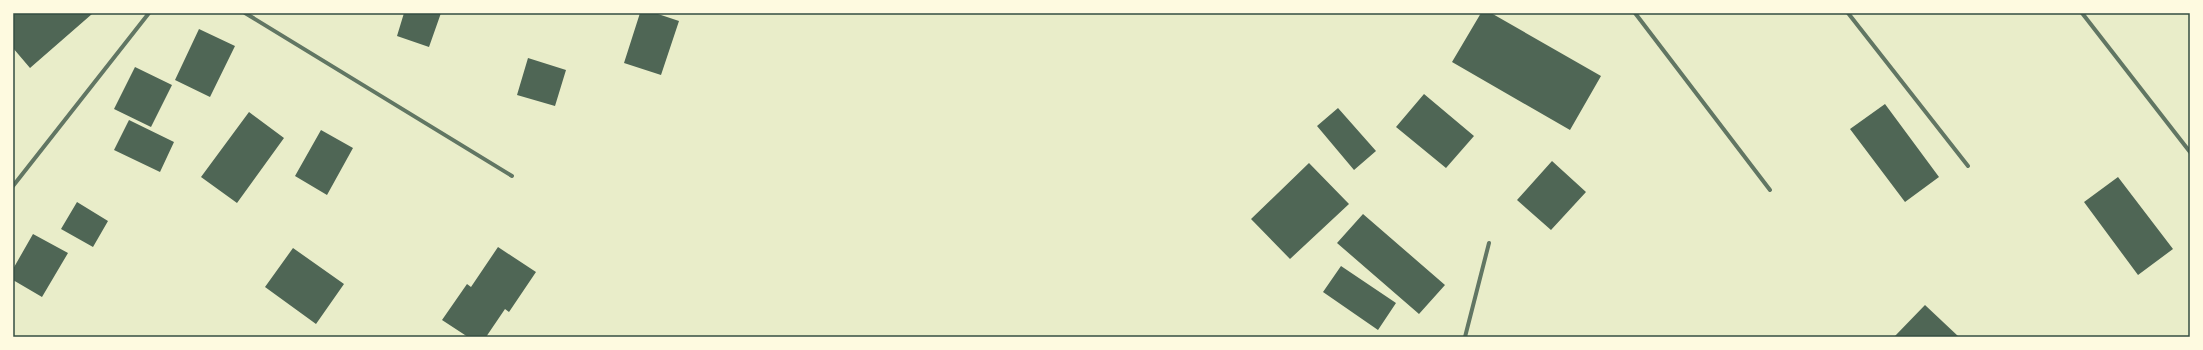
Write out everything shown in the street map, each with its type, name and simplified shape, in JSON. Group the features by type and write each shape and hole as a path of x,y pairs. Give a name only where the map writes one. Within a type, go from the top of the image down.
{"street":[{"path":"13,186 149,13"},
{"path":"245,13 512,176"},
{"path":"1635,13 1770,190"},
{"path":"1848,13 1968,166"},
{"path":"2082,13 2190,152"},
{"path":"1465,337 1489,243"}],"building":[{"path":"13,13 92,14 30,68 13,48"},
{"path":"404,13 441,13 429,47 397,36"},
{"path":"640,13 655,13 679,21 661,75 624,63"},
{"path":"1481,13 1491,13 1601,76 1570,130 1452,62"},
{"path":"199,29 235,46 210,97 175,80"},
{"path":"528,58 566,70 555,106 517,95"},
{"path":"135,67 172,85 151,127 114,109"},
{"path":"1424,94 1474,136 1446,168 1396,127"},
{"path":"1885,104 1939,177 1905,202 1850,129"},
{"path":"1338,108 1376,151 1354,170 1317,126"},
{"path":"249,112 284,138 237,203 201,177"},
{"path":"129,120 174,142 160,172 114,150"},
{"path":"321,130 353,148 327,195 295,176"},
{"path":"1552,161 1586,192 1551,230 1517,200"},
{"path":"1309,163 1349,204 1290,259 1251,219"},
{"path":"2118,177 2173,249 2138,275 2084,202"},
{"path":"77,202 108,221 93,247 61,229"},
{"path":"1363,214 1445,285 1419,314 1337,243"},
{"path":"33,234 68,253 42,297 13,280 13,269"},
{"path":"498,247 536,272 509,312 505,309 486,337 468,337 442,320 467,284 471,287"},
{"path":"293,248 344,284 316,324 265,287"},
{"path":"1341,266 1396,303 1378,330 1323,292"},
{"path":"1925,305 1959,337 1894,337"}]}
